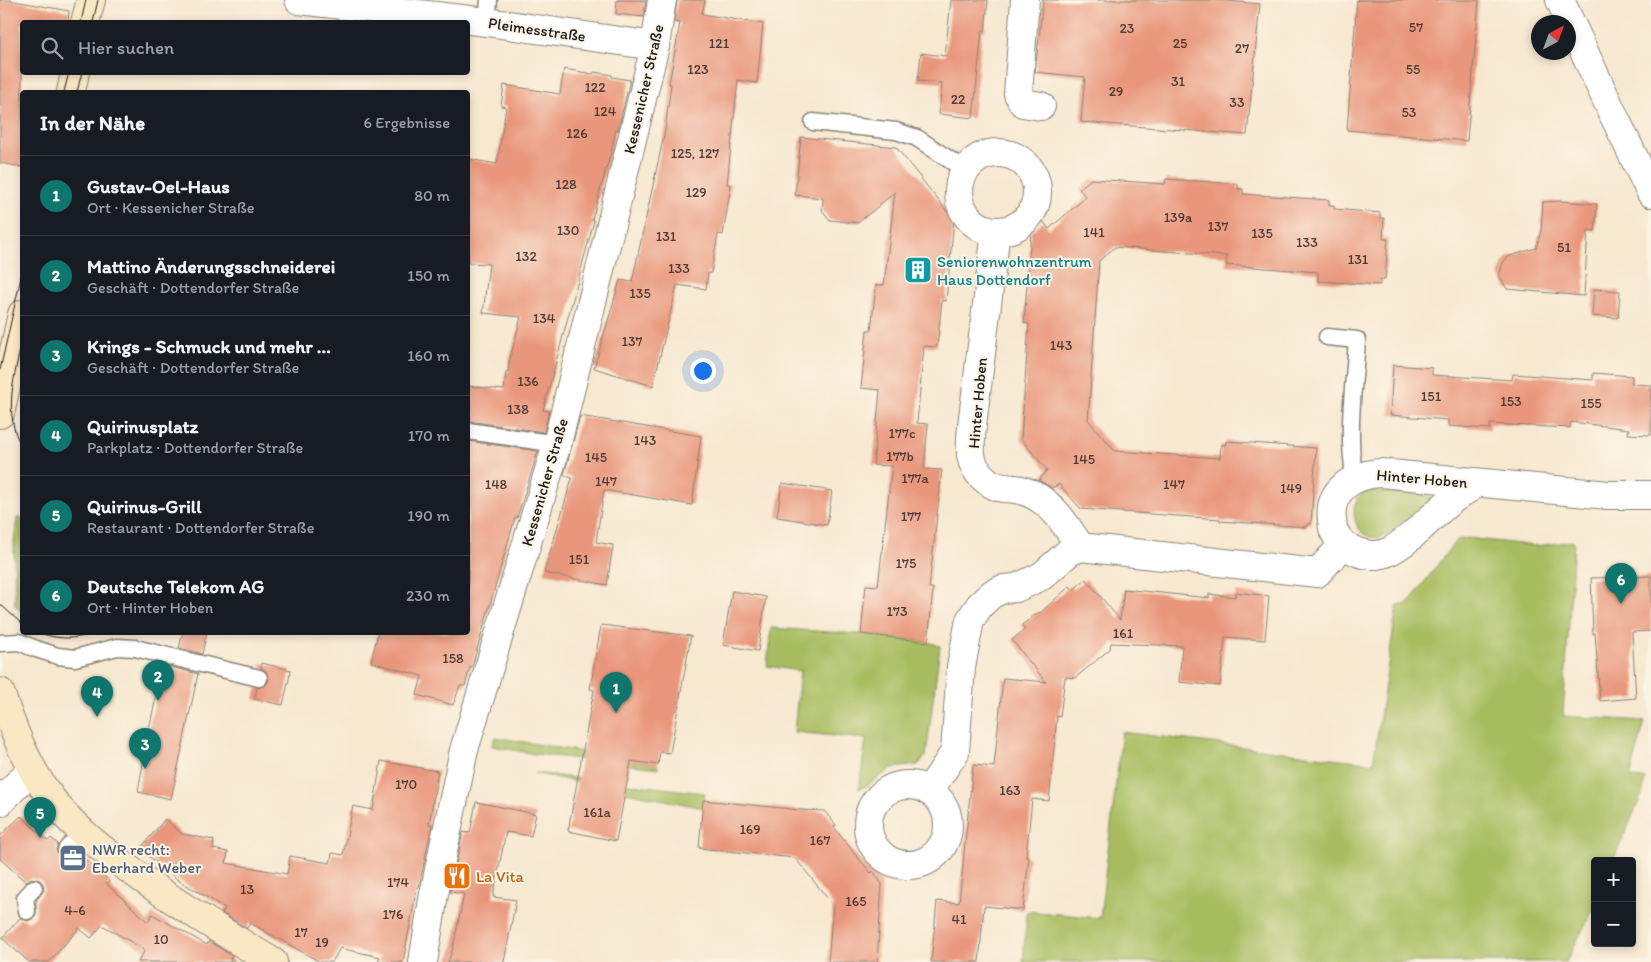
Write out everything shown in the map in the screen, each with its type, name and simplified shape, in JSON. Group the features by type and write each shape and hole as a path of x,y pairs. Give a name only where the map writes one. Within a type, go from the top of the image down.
{"main road":[{"path":"86,20 91,0"},
{"path":"70,90 74,75"},
{"path":"0,414 16,368 20,332"},
{"path":"0,692 32,769 74,841 110,855 200,919 273,962"}],"street":[{"name":"Pleimesstraße","path":"299,0 488,11 655,46"},
{"name":"Kessenicher Straße","path":"423,962 434,894 464,750 557,444 655,46 662,0"},
{"path":"1025,0 1018,94 1023,103 1041,106"},
{"path":"1560,0 1651,193"},
{"path":"996,152 1011,154 1025,163 1031,170 1038,190 1036,204 1030,215 1021,224 1010,229 996,231 984,229 971,220 962,208 959,185 965,170 977,158 996,152"},
{"name":"Hinter Hoben","path":"996,231 974,416 971,453 974,465 985,479 998,488 1012,488 1037,496 1054,510 1065,523 1080,547"},
{"name":"Hinter Hoben","path":"1478,483 1450,501 1420,528 1389,551 1365,555 1354,551 1344,544 1334,531 1332,505 1336,494 1356,479 1369,474 1380,473 1608,495 1651,495"},
{"path":"930,791 955,752 961,667 970,620 980,605 992,594 1003,589 1016,588 1042,576 1069,552 1080,547 1317,573 1344,544"},
{"path":"0,802 32,769"}],"lane":[{"path":"813,122 896,131 918,138 965,170"},
{"path":"1327,336 1357,340 1351,435 1352,465 1356,479"},
{"path":"470,431 557,444"},
{"path":"0,643 19,642 58,656 75,658 117,647 135,648 259,678"},
{"path":"27,911 25,898 34,888"}],"green space":[{"path":"1369,491 1425,495 1430,497 1432,501 1430,505 1400,528 1387,535 1371,537 1359,529 1354,514 1357,499 1363,493"},
{"path":"17,518 20,518 20,610 15,605 14,541"},
{"path":"1467,538 1536,546 1574,541 1563,716 1645,721 1630,778 1645,779 1643,792 1615,857 1591,857 1591,914 1566,962 1023,962 1027,911 1100,918 1122,732 1373,763 1397,606 1408,604 1457,540"},
{"path":"771,628 861,634 928,642 940,646 926,756 918,765 892,768 867,786 859,789 866,739 794,732 800,671 767,666"},
{"path":"495,737 658,765 658,768 535,754 492,746"},
{"path":"534,773 705,793 703,808"}],"building":[{"path":"0,0 69,11 68,20 20,20 20,75 22,75 22,90 20,90 20,167 0,163"},
{"path":"617,0 646,0 644,17 616,14"},
{"path":"677,0 705,0 702,14 763,24 757,83 738,80 727,184 731,184 723,235 718,234 706,289 677,285 653,386 594,368 620,280 632,282 665,130 671,84 669,84 680,23 674,22"},
{"path":"951,0 988,0 985,31 982,31 973,118 939,114 942,83 918,81 921,53 945,56"},
{"path":"1043,0 1218,0 1260,4 1247,135 1081,122 1085,77 1035,72"},
{"path":"1357,0 1479,0 1467,141 1347,130"},
{"path":"564,69 612,75 612,77 630,80 543,410 549,411 544,432 470,421 470,386 504,390 506,372 508,372 521,317 483,313 489,264 470,263 470,159 497,164 506,107 501,106 504,85 560,94"},
{"path":"801,137 896,147 954,220 946,301 942,300 937,347 924,346 917,423 928,424 924,469 942,470 929,588 933,588 928,642 861,634 866,585 878,586 892,466 873,465 880,390 861,388 867,330 871,330 876,285 884,285 895,192 858,223 830,220 822,210 823,198 795,195"},
{"path":"1091,179 1165,184 1166,179 1238,184 1238,189 1243,189 1243,194 1329,200 1329,205 1334,205 1334,209 1380,213 1380,218 1384,218 1383,239 1388,239 1385,280 1380,280 1380,285 1318,281 1318,272 1226,265 1227,256 1115,247 1099,261 1088,420 1115,451 1220,458 1221,445 1225,445 1226,441 1316,448 1311,524 1307,524 1306,527 1081,509 1059,484 1052,488 1039,480 1047,470 1021,439 1029,324 1024,323 1031,232 1043,221 1049,229 1086,197 1079,189"},
{"path":"1560,201 1597,204 1595,231 1588,230 1584,296 1507,289 1499,275 1503,263 1508,257 1536,248 1541,230 1543,202"},
{"path":"1594,289 1620,291 1618,318 1592,316"},
{"path":"1393,365 1432,368 1432,375 1512,380 1513,374 1593,380 1593,373 1632,376 1632,384 1651,385 1651,435 1628,434 1629,429 1571,422 1570,428 1490,424 1490,429 1448,426 1448,420 1390,415"},
{"path":"580,416 701,436 692,505 604,490 596,542 613,545 607,585 544,573 572,478 564,475"},
{"path":"470,441 538,451 517,518 515,518 472,667 470,667 465,686 460,686 453,705 417,695 422,676 371,662 377,635 470,635"},
{"path":"782,483 832,491 827,525 777,517"},
{"path":"1651,576 1651,631 1632,632 1636,698 1600,701 1595,633 1593,634 1591,578"},
{"path":"1086,579 1120,620 1124,589 1209,598 1209,594 1235,597 1236,592 1269,596 1265,640 1225,637 1220,686 1179,682 1182,646 1111,643 1110,649 1075,678 1065,677 1060,717 1057,716 1049,801 1032,799 1026,857 1029,858 1023,910 984,906 979,962 931,962 937,901 959,903 973,765 994,767 1003,678 1046,682 1012,640 1025,629 1022,625 1040,613 1070,586 1073,590"},
{"path":"732,591 766,597 758,651 723,645"},
{"path":"601,625 691,636 670,753 660,752 658,765 631,761 616,841 568,831 594,690 590,689"},
{"path":"182,635 206,635 202,654 179,648"},
{"path":"261,663 291,670 283,705 254,699 257,688 266,685 269,680 266,671 261,668"},
{"path":"163,665 198,674 171,799 138,792"},
{"path":"381,761 438,771 429,824 432,825 419,887 417,887 403,962 378,962 380,957 340,948 332,962 320,962 250,923 247,928 225,915 222,913 225,908 178,880 140,849 165,819 182,834 214,840 213,849 228,852 226,863 287,874 290,856 330,863 332,853 343,855 353,806 373,810"},
{"path":"703,800 824,811 836,825 834,827 854,853 871,873 873,871 882,884 877,962 828,962 833,905 795,858 699,848"},
{"path":"476,802 536,814 531,836 506,832 493,897 516,900 504,962 448,962 453,948 464,894 450,892 463,832 470,833"},
{"path":"21,816 48,841 51,838 58,844 56,849 59,857 65,860 74,856 79,860 82,856 109,881 107,884 148,922 152,914 207,945 209,941 232,956 230,959 236,962 138,962 145,950 102,925 91,938 79,928 49,962 29,962 2,938 20,918 28,921 34,918 36,914 36,901 44,890 40,880 31,878 26,882 0,859 0,836"}],"tram line":[{"path":"81,20 86,0"},
{"path":"93,20 98,0"},
{"path":"64,90 68,75"},
{"path":"78,90 81,75"},
{"path":"0,370 20,282"},
{"path":"20,350 11,408 16,434 20,443"},
{"path":"0,604 20,622"},
{"path":"48,635 68,638 87,635"}],"place":[{"name":"Seniorenwohnzentrum Haus Dottendorf","path":"918,270"},
{"name":"Deutsche Telekom AG","path":"1621,604"},
{"name":"Mattino Änderungsschneiderei","path":"158,701"},
{"name":"Gustav-Oel-Haus","path":"616,713"},
{"name":"Quirinusplatz","path":"97,717"},
{"name":"Krings - Schmuck und mehr ...","path":"145,769"},
{"name":"Quirinus-Grill","path":"40,838"},
{"name":"NWR recht: Eberhard Weber","path":"73,858"},
{"name":"La Vita","path":"457,876"}]}
